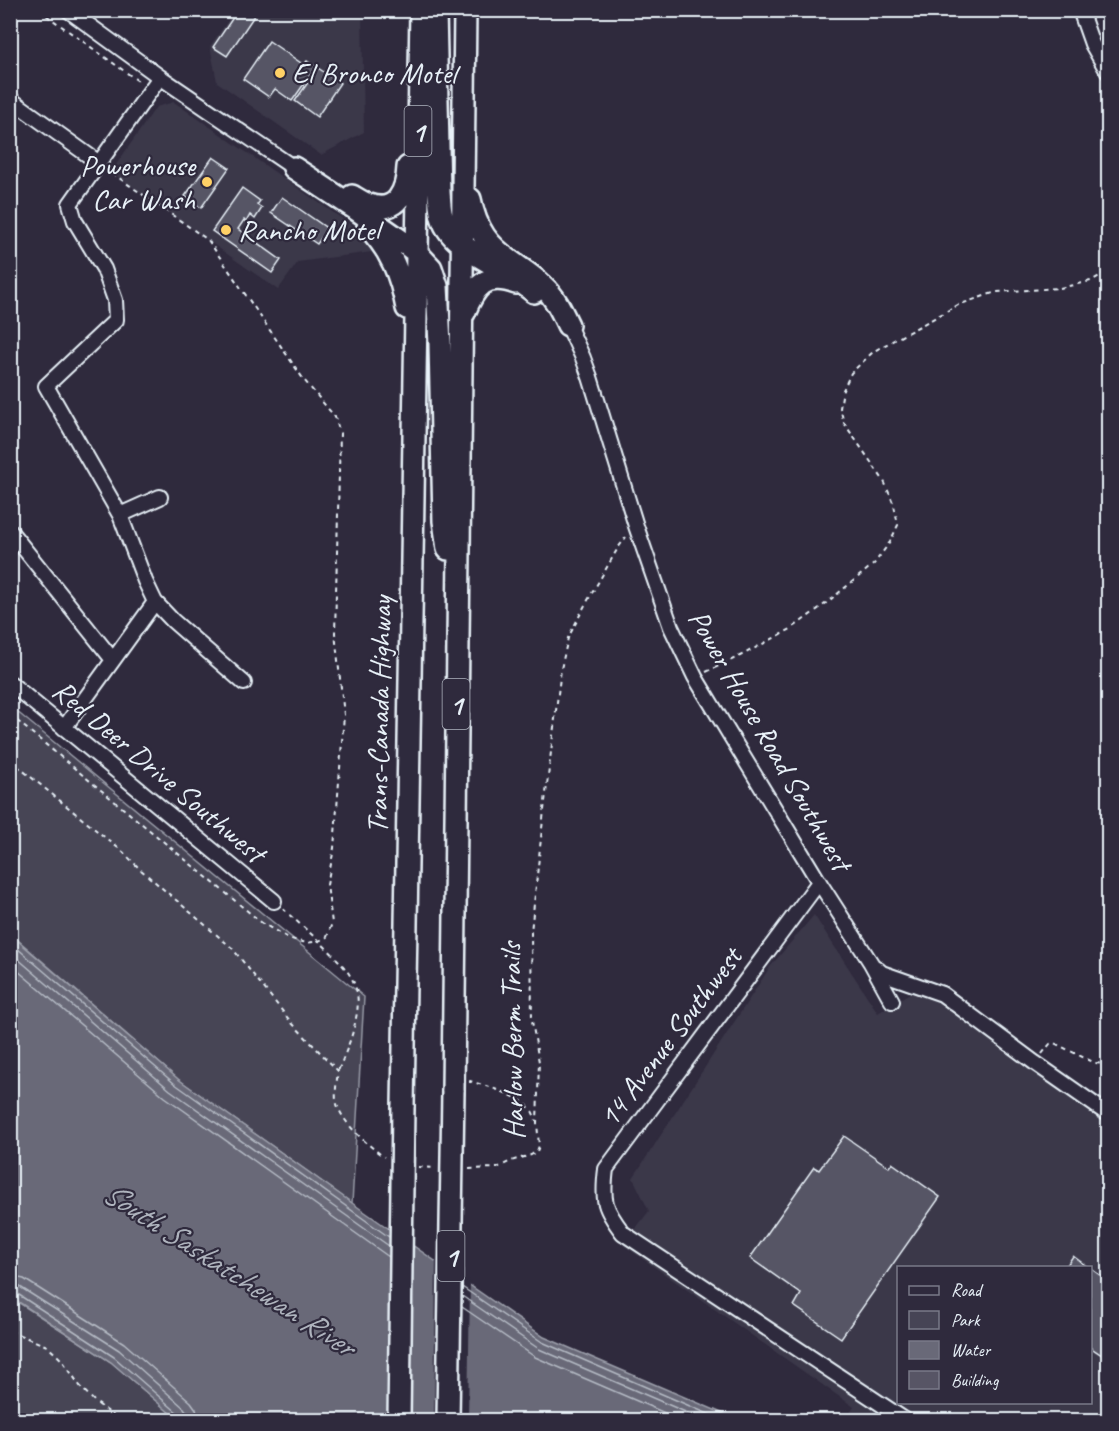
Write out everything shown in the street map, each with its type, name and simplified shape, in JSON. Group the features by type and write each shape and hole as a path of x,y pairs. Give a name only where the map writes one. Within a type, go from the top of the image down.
{"highway":[{"path":"294,168 369,205 386,206 400,198 405,189 408,174 410,76 420,10"},
{"name":"Trans-Canada Highway","path":"399,1420 420,10"},
{"path":"435,10 440,210 447,228 463,245 518,279 556,310 568,325"},
{"name":"1","path":"448,1420 462,1092 458,622 465,10"},
{"path":"464,163 476,222 482,234 500,254 542,284 560,306 568,325"},
{"path":"294,168 416,252 431,268 437,285 444,522 458,622"},
{"path":"294,168 356,215 390,254 402,284 415,362"},
{"path":"462,316 472,294 486,281 496,278 508,280 534,292"}],"street":[{"path":"68,10 160,77 294,168"},
{"path":"1080,10 1092,45 1108,72"},
{"path":"160,77 70,204 75,221 104,269 115,300 116,320 46,386 120,515 155,602 173,621 244,683"},
{"path":"10,99 99,163"},
{"name":"Power House Road Southwest","path":"568,325 590,377 636,526 671,627 695,677 892,1001"},
{"path":"120,515 160,497"},
{"path":"10,531 113,660"},
{"path":"64,728 155,602"},
{"name":"Red Deer Drive Southwest","path":"10,682 274,902"},
{"name":"14 Avenue Southwest","path":"819,882 606,1169 603,1193 609,1215 623,1233 905,1420"},
{"path":"871,963 882,973 942,994 1108,1114"}],"path":[{"path":"39,10 151,90"},
{"path":"10,715 262,923 303,943 312,944 327,938 332,923 327,885 334,848 344,715 335,633 340,433 335,417 304,380 208,240 99,163"},
{"path":"695,677 791,629 874,564 890,542 898,525 894,505 884,481 844,423 840,408 843,390 851,373 874,351 958,305 996,292 1060,288 1091,280 1108,271"},
{"name":"Harlow Berm Trails","path":"460,1168 491,1169 531,1155 537,1151 539,1146 538,1062 531,1021 531,932 561,669 568,638 584,607 618,548 636,526"},
{"path":"10,760 123,852 232,948 291,1022 338,1071"},
{"path":"274,902 335,957 355,986 357,998 354,1029 338,1071 336,1099 342,1114 358,1135 389,1159"},
{"path":"1035,1063 1050,1044 1054,1043 1095,1063 1108,1064"},
{"path":"462,1092 470,1081 513,1097 525,1104 537,1123"},
{"path":"410,1167 439,1168"},
{"path":"10,1331 47,1346 62,1360 80,1386 94,1401 119,1420"}],"shaded area":[{"path":"235,11 362,11 364,132 321,155 217,82 210,46"},
{"path":"174,102 387,250 298,262 278,290 111,172 156,107"},
{"path":"814,915 878,1013 924,984 1108,1115 1108,1420 845,1420 854,1407 623,1245 649,1211 633,1178 770,967"}],"green space":[{"path":"10,706 364,997 352,1203 178,1079 11,934"},
{"path":"10,1297 111,1362 178,1420 17,1420 14,1417 11,1419"}],"water":[{"name":"South Saskatchewan River","path":"10,934 178,1079 544,1337 738,1420 178,1420 111,1362 11,1297"}],"pier":[{"path":"389,1225 414,1243 411,1420 386,1420"},
{"path":"436,1258 470,1282 468,1420 434,1420"}],"building":[{"name":"El Bronco Motel","path":"238,10 258,10 227,56 213,47"},
{"name":"El Bronco Motel","path":"269,41 304,65 307,61 316,67 292,101 275,89 269,97 243,79"},
{"path":"318,68 340,83 317,117 295,101"},
{"name":"Powerhouse Car Wash","path":"213,157 229,168 201,208 185,196"},
{"name":"Rancho Motel","path":"242,188 260,201 257,205 262,208 255,219 250,215 238,229 281,260 272,273 212,231"},
{"name":"Rancho Motel","path":"282,197 328,229 317,244 271,213"},
{"path":"844,1136 889,1167 892,1163 940,1197 841,1338 794,1306 801,1294 750,1258 814,1167 819,1170"},
{"path":"1073,1256 1086,1266 1066,1266"},
{"path":"1092,1269 1108,1281 1108,1359 1092,1348"}],"place":[{"name":"El Bronco Motel","path":"280,73"},
{"name":"Powerhouse Car Wash","path":"207,182"},
{"name":"Rancho Motel","path":"226,230"}]}
